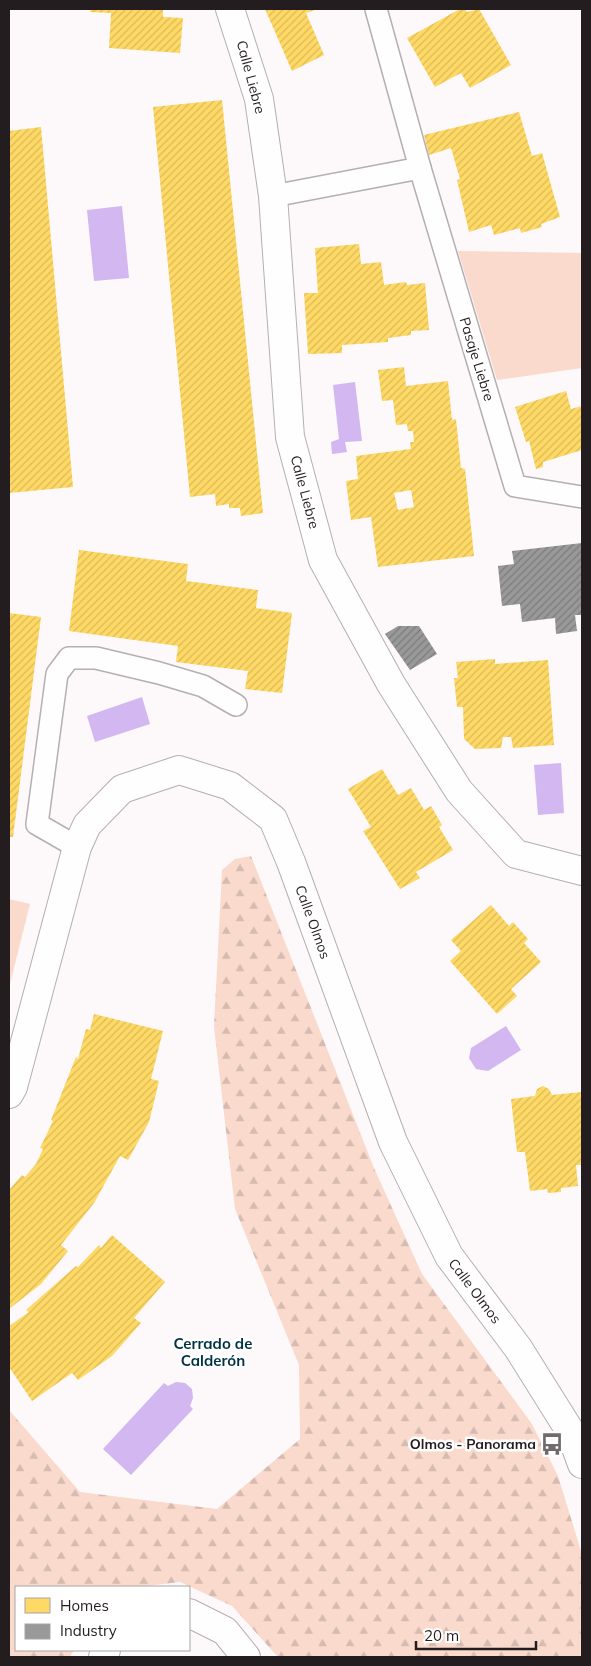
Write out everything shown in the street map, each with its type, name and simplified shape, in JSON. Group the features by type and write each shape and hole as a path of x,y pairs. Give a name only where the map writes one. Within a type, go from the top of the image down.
{"street":[{"name":"Calle Liebre","path":"230,9 259,99 273,196 290,436 323,560 391,684 459,791 516,854 582,871"},
{"name":"Calle Olmos","path":"9,1094 13,1087 78,847 87,826 122,789 179,770 230,786 273,819 295,871 393,1142 449,1256 518,1348 570,1431 582,1464"},
{"path":"190,1614 225,1631 246,1657"}],"lane":[{"name":"Pasaje Liebre","path":"376,9 420,168 515,486 582,497"},
{"path":"273,196 420,168"},
{"path":"78,847 37,824 57,674 69,658 96,658 159,673 203,686 236,705"}],"green space":[{"path":"458,251 582,253 582,368 497,380"},
{"path":"251,856 374,1168 422,1274 532,1424 558,1476 582,1554 582,1657 278,1657 232,1606 180,1582 146,1586 15,1586 15,1651 73,1651 70,1657 9,1657 9,1410 80,1492 217,1509 300,1439 299,1365 235,1209 214,1027 222,870 235,859"},
{"path":"9,899 30,904 9,988"}],"shaded area":[{"path":"122,206 129,278 94,281 87,210"},
{"path":"355,382 362,441 345,442 347,452 332,454 331,442 339,439 333,385"},
{"path":"142,697 150,724 95,742 87,716"},
{"path":"561,763 564,813 538,815 534,765"},
{"path":"506,1026 521,1050 488,1071 476,1069 469,1058 471,1048"},
{"path":"176,1382 185,1383 192,1389 193,1398 190,1406 193,1409 131,1475 103,1449 164,1383 168,1386"}],"building: Homes":[{"path":"91,9 163,9 163,17 183,18 180,53 109,48 111,13 90,12"},
{"path":"265,9 318,9 306,13 324,55 292,71"},
{"path":"460,9 465,9 467,12 479,9 511,65 470,88 461,73 435,87 407,38"},
{"path":"222,100 263,513 241,516 240,508 229,508 229,504 216,506 215,494 190,497 153,107"},
{"path":"519,112 532,156 542,153 560,217 541,224 542,227 521,233 520,228 494,235 491,225 469,232 457,180 460,179 451,148 429,155 424,135"},
{"path":"41,127 73,487 9,493 9,131"},
{"path":"359,244 361,264 381,262 384,285 406,282 407,285 425,283 429,330 411,331 411,335 388,338 388,342 342,345 342,353 308,354 304,293 318,293 315,248"},
{"path":"404,367 406,386 448,381 452,420 456,419 461,468 465,469 474,556 378,567 371,517 351,520 346,481 358,479 356,456 411,449 410,442 414,442 413,431 408,431 407,424 396,425 393,400 382,401 378,370","holes":["411,490 414,507 398,510 394,493"]},
{"path":"566,391 571,409 582,406 582,450 543,462 543,467 536,469 529,441 526,442 515,407"},
{"path":"79,550 188,564 186,581 258,590 256,608 292,613 282,693 245,689 248,671 176,662 178,646 69,631"},
{"path":"9,613 41,617 13,837 9,837"},
{"path":"495,659 495,664 548,660 554,745 513,748 511,737 503,737 501,748 475,749 464,739 463,707 457,707 454,678 458,678 456,662"},
{"path":"382,769 398,795 411,788 424,810 431,806 442,825 439,827 453,850 416,872 420,878 400,889 363,831 371,827 348,789"},
{"path":"491,905 509,926 513,922 528,939 524,943 541,962 511,989 517,996 497,1014 450,961 461,951 451,940"},
{"path":"94,1014 163,1031 151,1079 159,1081 149,1122 128,1160 120,1156 94,1203 61,1245 68,1251 41,1284 9,1309 9,1190 22,1175 25,1177 36,1164 43,1149 40,1148 53,1121 51,1120 76,1057 78,1059 86,1029 90,1030"},
{"path":"543,1086 549,1089 552,1095 582,1092 582,1165 576,1165 578,1186 561,1188 561,1192 548,1193 547,1189 530,1191 525,1152 517,1152 511,1099 535,1096 537,1089"},
{"path":"112,1235 165,1282 134,1318 141,1323 112,1356 78,1380 72,1373 32,1401 9,1367 9,1326 29,1312 26,1310 76,1266 78,1267 99,1245 101,1248"}],"building: Industry":[{"path":"582,543 582,615 575,615 577,631 556,634 555,618 522,622 520,604 502,606 498,566 514,564 512,551"},
{"path":"398,626 419,626 437,654 410,670 385,634"}],"place":[{"name":"Olmos - Panorama","path":"552,1444"}],"district":[{"name":"Cerrado de Calderón","path":"213,1352"}]}
